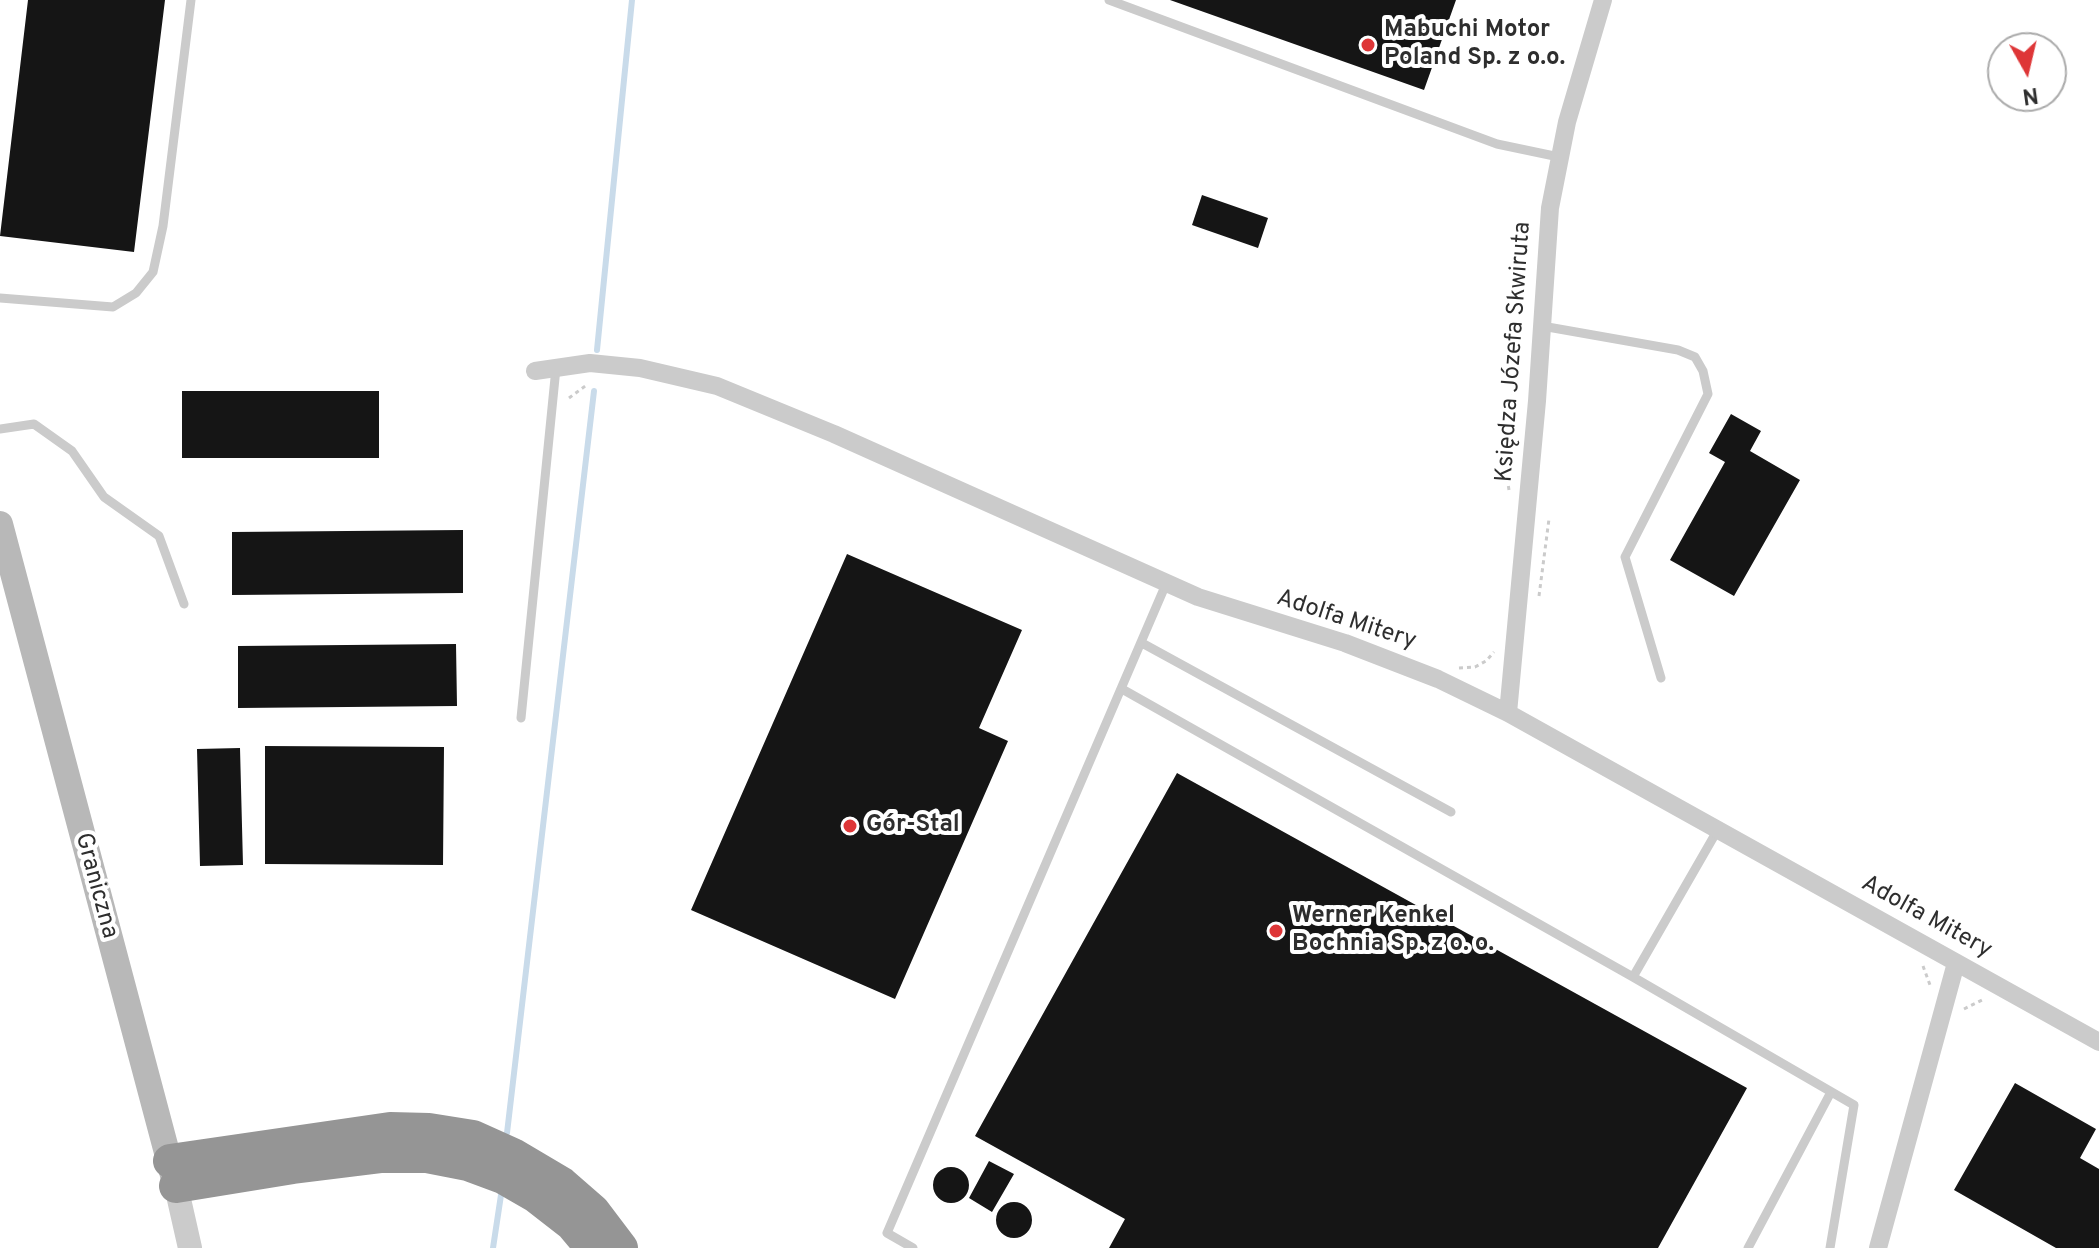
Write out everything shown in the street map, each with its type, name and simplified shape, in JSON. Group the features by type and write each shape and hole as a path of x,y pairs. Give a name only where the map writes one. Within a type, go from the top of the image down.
{"highway":[{"path":"173,1174 390,1129 429,1130 473,1137 524,1160 562,1184 593,1211 621,1248"},
{"path":"173,1174 382,1156 427,1156 468,1164 503,1177 536,1196 572,1224 592,1248"}],"main road":[{"name":"Graniczna","path":"0,524 173,1174"}],"street":[{"name":"Księdza Józefa Skwiruta","path":"1508,713 1550,208 1580,74 1603,0"},
{"name":"Adolfa Mitery","path":"535,371 590,363 627,367 717,386 834,434 1166,584 1232,609 1390,658 1508,713 2099,1042"},
{"path":"1878,1248 1956,963"},
{"name":"Graniczna","path":"173,1174 190,1248"}],"lane":[{"path":"0,298 113,307 136,293 153,272 163,226 191,0"},
{"path":"1109,0 1497,144 1559,157"},
{"path":"1542,326 1678,350 1695,357 1703,371 1708,394 1625,557 1661,678"},
{"path":"521,718 556,368"},
{"path":"0,429 34,424 72,451 104,497 159,536 184,604"},
{"path":"913,1248 887,1233 1166,584"},
{"path":"1142,643 1451,812"},
{"path":"1122,689 1854,1105 1830,1248"},
{"path":"1633,977 1717,831"},
{"path":"1748,1248 1831,1092"}],"building":[{"path":"28,0 165,0 134,252 0,236"},
{"name":"Mabuchi Motor Poland Sp. z o.o.","path":"1170,0 1456,0 1424,90"},
{"path":"1202,195 1268,218 1258,248 1192,225"},
{"path":"182,391 379,391 379,458 182,458"},
{"path":"1731,414 1761,431 1750,451 1800,480 1734,596 1670,560 1725,462 1709,453"},
{"path":"463,530 463,593 232,595 232,532"},
{"name":"Gór-Stal","path":"847,554 1022,630 979,728 1008,741 895,999 691,910"},
{"path":"456,644 457,706 238,708 238,646"},
{"path":"265,746 444,747 443,865 265,864"},
{"path":"240,748 243,865 200,866 197,749"},
{"name":"Werner Kenkel Bochnia Sp. z o. o.","path":"1177,773 1747,1088 1658,1248 1109,1248 1125,1219 975,1136"},
{"path":"2015,1083 2096,1129 2080,1158 2099,1169 2099,1248 2056,1248 1954,1190"},
{"path":"989,1161 1014,1174 992,1212 969,1198"},
{"path":"951,1167 964,1172 969,1185 964,1198 951,1203 938,1198 933,1185 938,1172"},
{"path":"1014,1202 1027,1207 1032,1220 1027,1233 1014,1238 1001,1233 996,1220 1001,1207"}],"waterway":[{"path":"597,350 632,0"},
{"path":"507,1133 594,391"},
{"path":"493,1248 501,1195"}],"place":[{"name":"Mabuchi Motor Poland Sp. z o.o.","path":"1368,45"},
{"name":"Gór-Stal","path":"850,826"},
{"name":"Werner Kenkel Bochnia Sp. z o. o.","path":"1276,931"}]}
